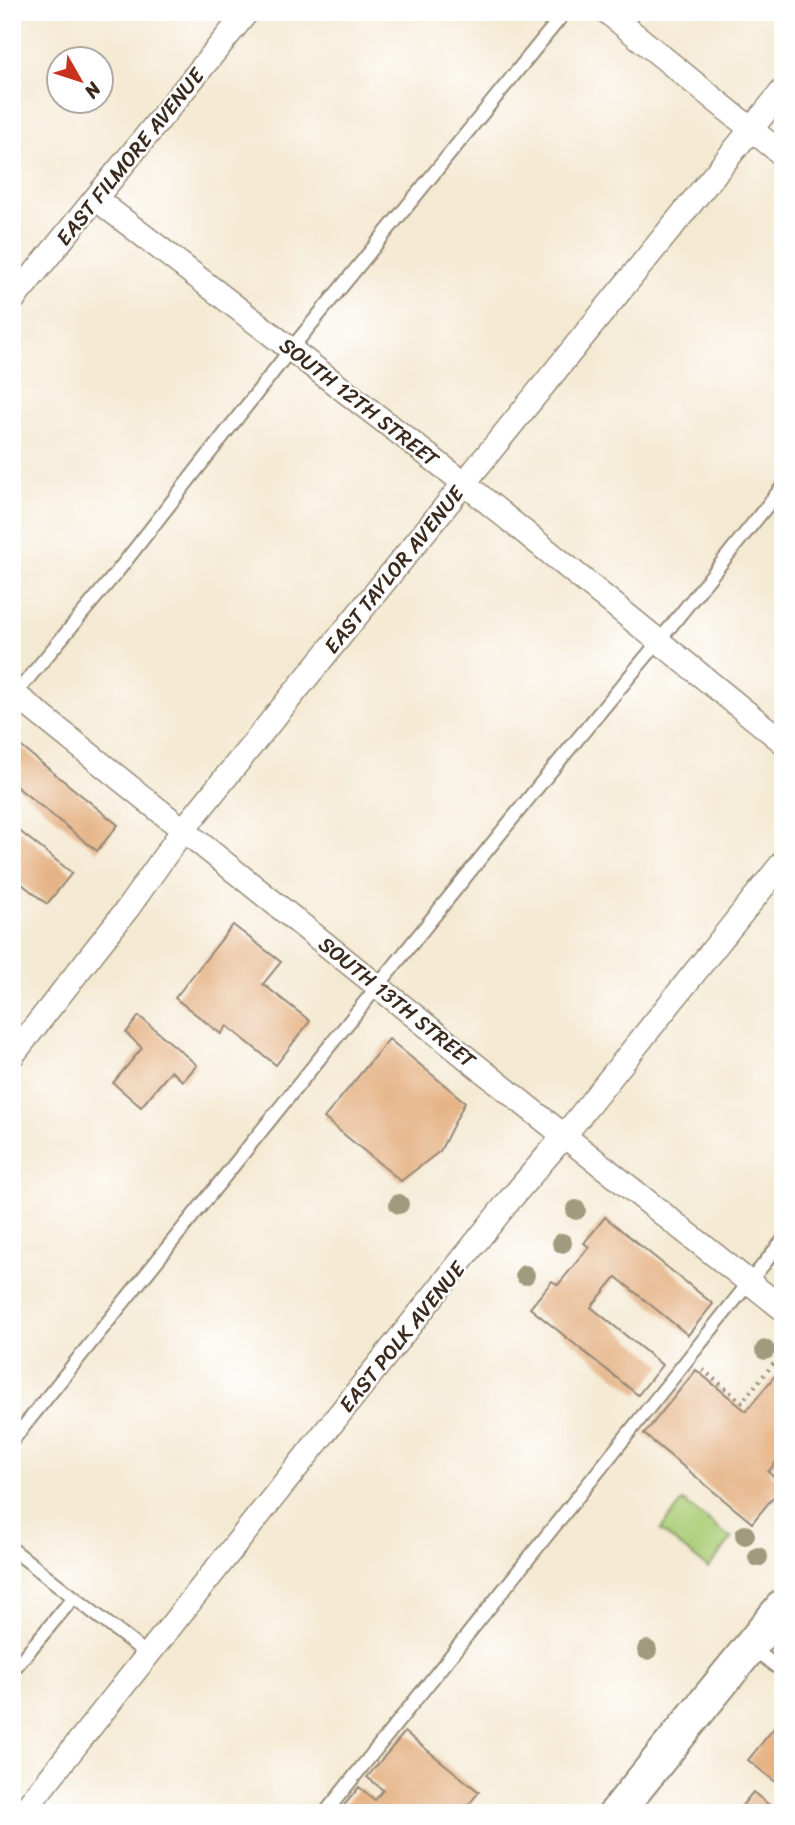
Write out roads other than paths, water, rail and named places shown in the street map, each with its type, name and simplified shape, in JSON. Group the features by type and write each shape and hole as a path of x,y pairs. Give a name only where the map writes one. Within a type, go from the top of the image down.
{"main road":[{"path":"616,1813 783,1606"}],"street":[{"name":"EAST FILMORE AVENUE","path":"12,301 247,12"},
{"path":"607,12 783,155"},
{"name":"EAST TAYLOR AVENUE","path":"12,1056 128,908 183,830 783,89"},
{"name":"SOUTH 12TH STREET","path":"96,199 464,483 783,742"},
{"name":"SOUTH 13TH STREET","path":"13,695 783,1309"},
{"name":"EAST POLK AVENUE","path":"22,1813 508,1202 783,862"}],"lane":[{"path":"13,695 117,572 291,349 565,12"},
{"path":"12,1441 783,486"},
{"path":"325,1813 783,1240"},
{"path":"12,1549 148,1655"},
{"path":"12,1671 74,1597"},
{"path":"751,1646 783,1672"}]}
